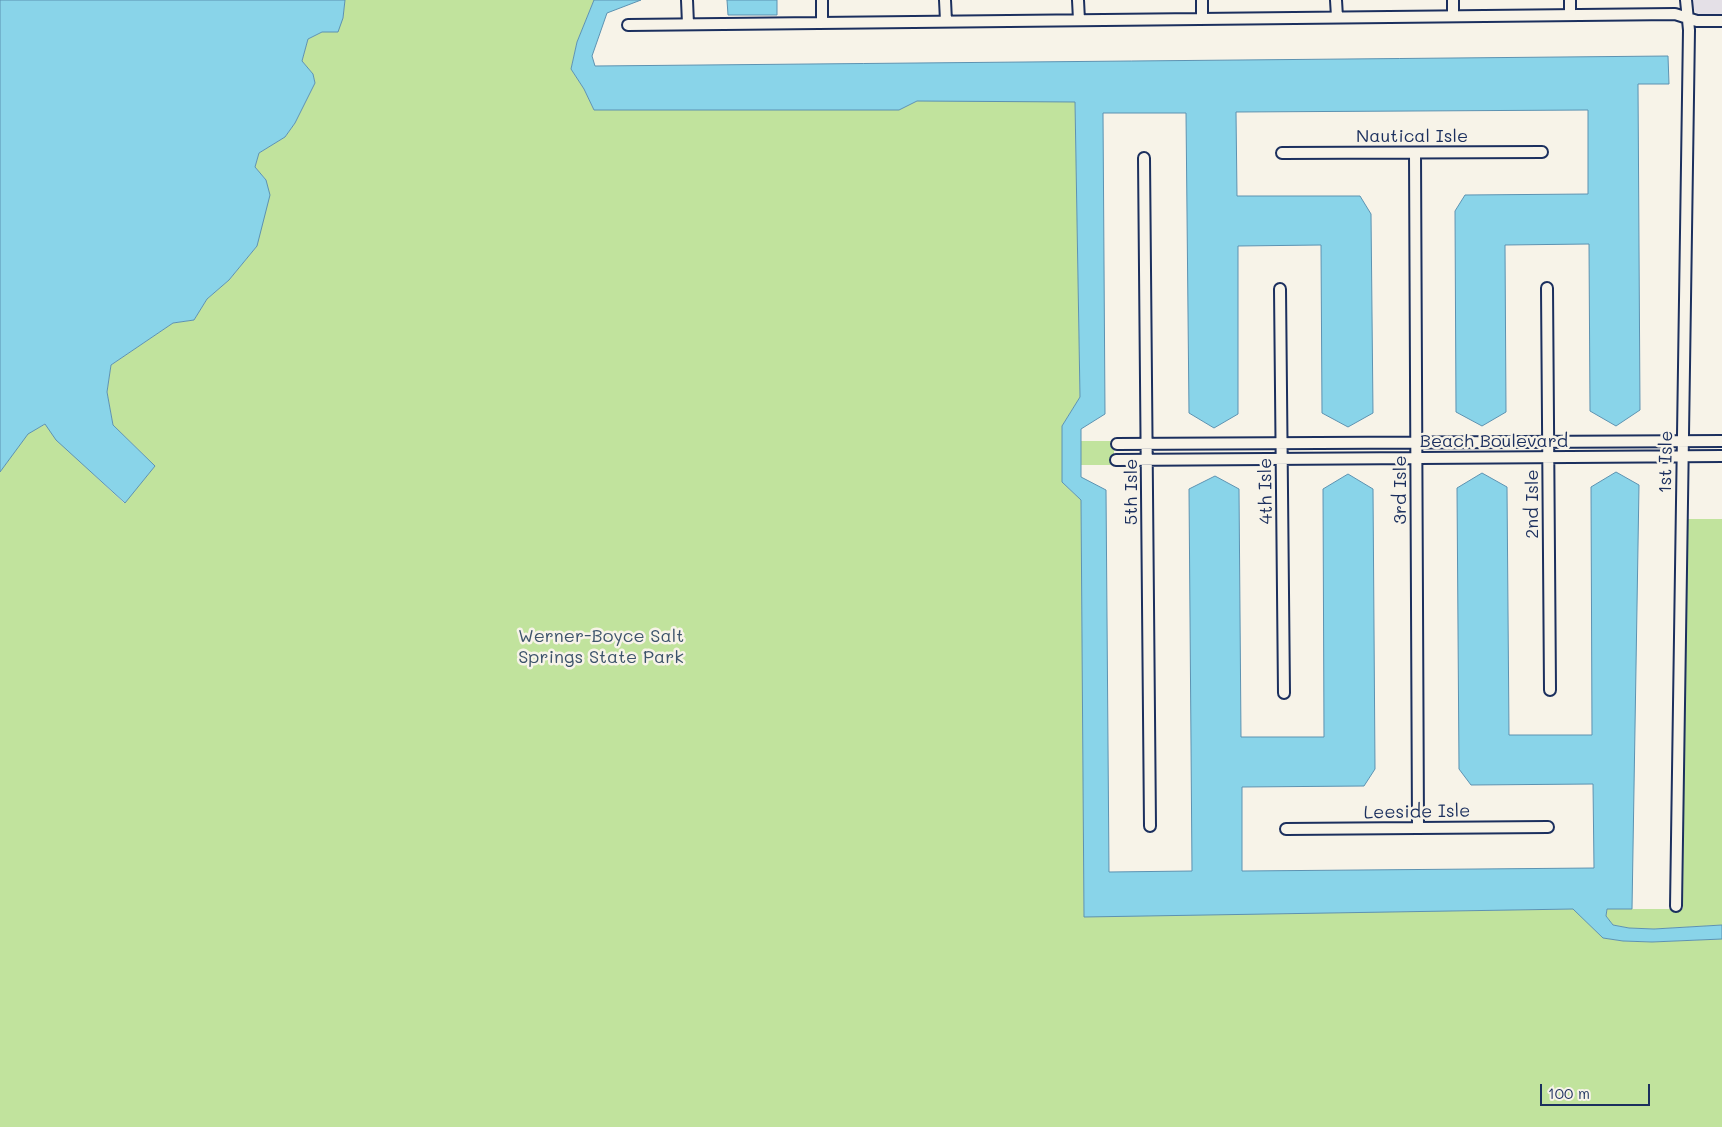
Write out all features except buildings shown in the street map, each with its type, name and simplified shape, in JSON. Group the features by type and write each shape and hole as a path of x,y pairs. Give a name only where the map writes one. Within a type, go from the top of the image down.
{"street":[{"path":"687,0 688,24"},
{"path":"822,0 822,22"},
{"path":"945,0 946,21"},
{"path":"1078,0 1079,20"},
{"path":"1202,0 1202,19"},
{"path":"1336,0 1336,17"},
{"path":"1453,0 1453,16"},
{"path":"1570,0 1570,15"},
{"name":"1st Isle","path":"1676,906 1689,30 1686,0"},
{"path":"628,25 1675,14 1697,21 1722,21"},
{"name":"Nautical Isle","path":"1282,154 1542,152"},
{"name":"3rd Isle","path":"1414,153 1418,828"},
{"name":"5th Isle","path":"1144,158 1150,826"},
{"name":"2nd Isle","path":"1547,288 1550,690"},
{"name":"4th Isle","path":"1280,289 1284,693"},
{"name":"Beach Boulevard","path":"1117,444 1722,441"},
{"name":"Beach Boulevard","path":"1116,460 1722,456"},
{"name":"Leeside Isle","path":"1286,829 1548,827"}],"shaded area":[{"path":"1692,0 1722,0 1722,14 1697,14 1692,6"}],"green space":[{"name":"Werner-Boyce Salt Springs State Park","path":"345,0 594,0 577,42 571,69 584,89 594,110 899,110 917,101 1075,101 1080,397 1062,426 1062,482 1081,500 1084,916 1574,909 1603,938 1652,942 1722,939 1722,1127 0,1127 0,472 28,433 46,424 55,438 124,503 155,466 113,425 107,392 111,365 173,323 194,320 207,299 229,280 257,246 266,180 255,167 259,153 285,137 295,123 315,83 313,74 302,61 308,39 343,18"},
{"path":"1081,441 1114,441 1114,465 1081,465"},
{"path":"1686,519 1722,519 1722,925 1654,929 1629,928 1613,925 1606,916 1607,909 1683,909"}],"water":[{"path":"0,0 345,0 343,18 338,32 322,32 308,39 302,61 313,74 315,83 295,123 285,137 259,153 255,167 266,180 270,195 257,246 229,280 207,299 194,320 173,323 111,365 107,392 113,425 155,466 125,503 56,440 45,424 28,434 0,472"},
{"path":"594,0 641,0 607,13 592,56 595,66 1668,56 1669,84 1638,84 1640,410 1616,426 1590,411 1589,244 1505,245 1506,412 1482,426 1456,412 1455,211 1465,195 1588,194 1588,110 1236,112 1237,196 1360,196 1371,214 1373,413 1348,427 1322,413 1321,245 1238,246 1238,414 1214,428 1189,413 1186,113 1103,113 1105,414 1081,429 1081,477 1106,490 1109,872 1192,871 1189,489 1215,476 1239,489 1241,737 1324,737 1323,489 1348,474 1373,489 1375,769 1364,786 1242,787 1242,871 1594,868 1593,784 1471,785 1459,769 1457,488 1482,473 1507,487 1509,735 1592,735 1591,487 1616,472 1639,485 1632,909 1607,909 1606,916 1613,925 1629,928 1654,929 1722,925 1722,939 1652,942 1603,938 1573,909 1084,917 1081,500 1062,482 1062,426 1080,397 1075,102 917,101 899,110 594,110 584,89 571,69 577,42"},
{"path":"727,0 777,0 777,15 728,15"}]}
